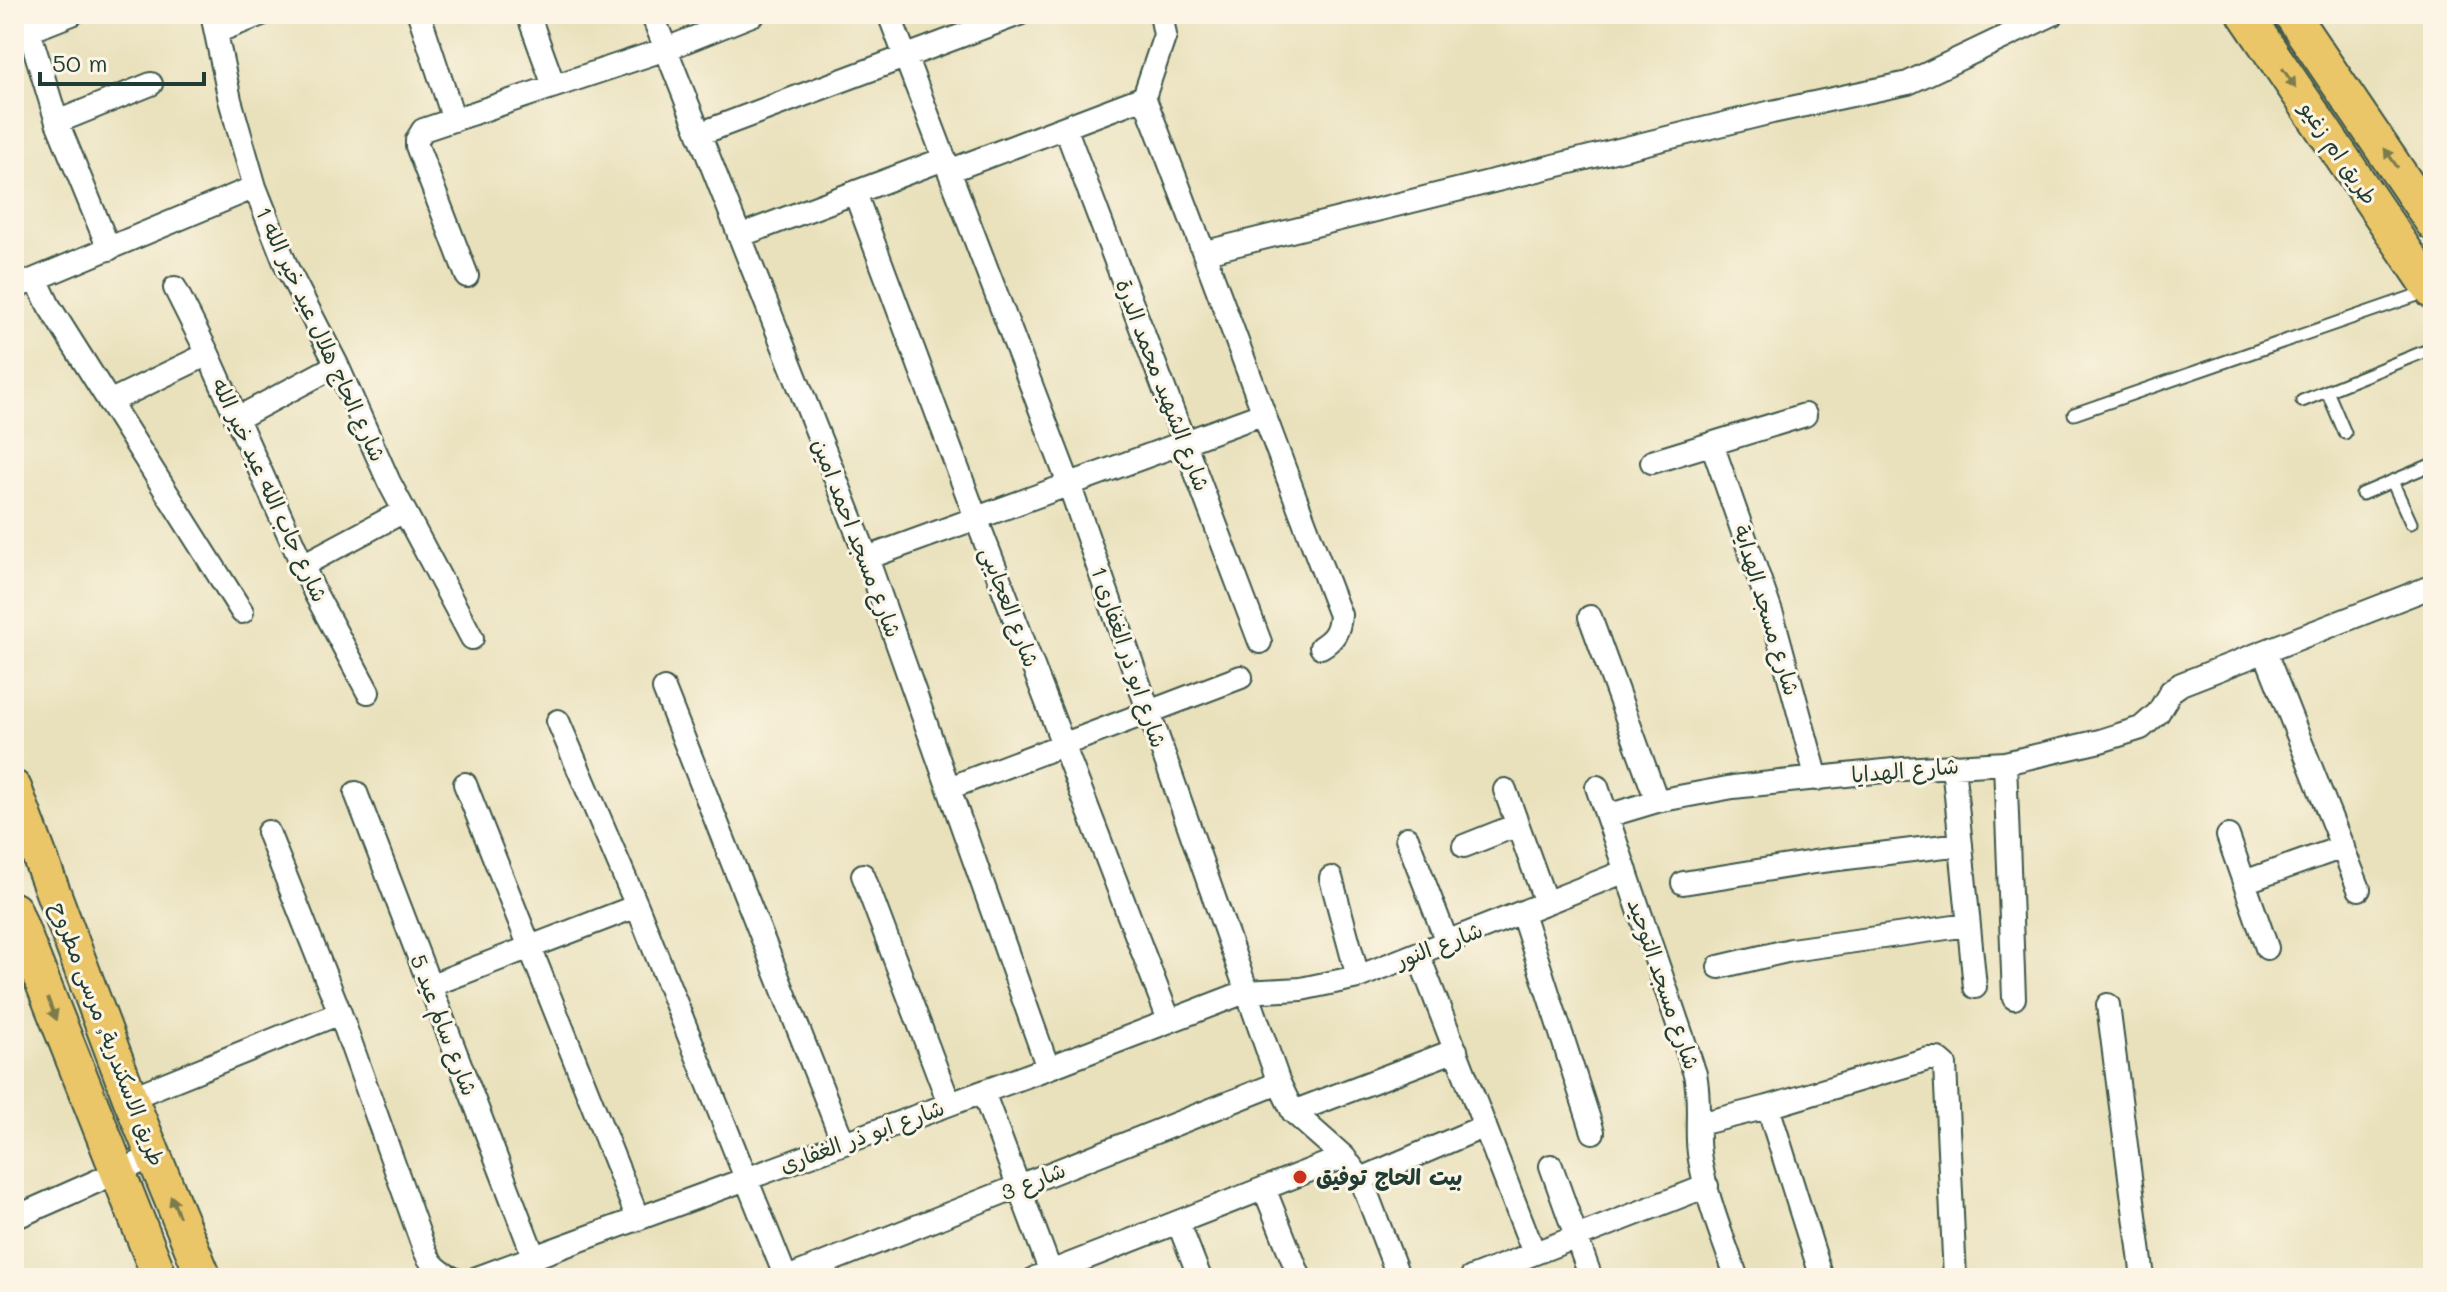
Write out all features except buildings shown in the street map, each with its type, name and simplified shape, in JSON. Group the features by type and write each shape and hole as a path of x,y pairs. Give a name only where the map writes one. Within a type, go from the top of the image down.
{"main road":[{"name":"طريق ام زغيو","path":"2245,14 2432,291"},
{"name":"طريق ام زغيو","path":"2291,14 2433,223"},
{"name":"طريق الاسكندرية, مرسى مطروح","path":"14,788 130,1098 204,1278"},
{"name":"طريق الاسكندرية, مرسى مطروح","path":"14,910 160,1278"}],"street":[{"path":"72,14 27,22 57,122 109,249"},
{"path":"214,23 262,14"},
{"path":"419,14 454,120"},
{"path":"528,14 554,86"},
{"name":"شارع مسجد احمد امين","path":"652,14 867,558 1048,1068"},
{"path":"467,276 417,140 423,130 666,49 754,14"},
{"name":"شارع ابو ذر الغفارى 1","path":"889,14 1069,484 1279,1083 1293,1112 1344,1157 1361,1179 1399,1278"},
{"path":"699,134 1019,14"},
{"path":"1161,14 1165,35 1144,97 1206,252 1262,414 1340,615 1339,629 1332,640 1321,647"},
{"path":"1206,252 1772,112 1908,83 2053,14"},
{"name":"شارع الحاج هلال عيد خير الله 1","path":"214,23 230,100 255,187 287,268 337,365 404,511 472,638"},
{"path":"57,122 151,84"},
{"path":"739,236 855,193 1065,127 1144,97"},
{"name":"شارع الشهيد محمد الدرة","path":"1065,127 1260,642"},
{"path":"14,288 255,187"},
{"name":"شارع العجايبى","path":"855,193 1169,1020"},
{"path":"36,279 49,306 242,612"},
{"name":"شارع جاب الله عيد خير الله","path":"175,288 303,565 368,692"},
{"path":"109,402 208,354"},
{"path":"236,419 337,365"},
{"path":"867,558 1262,414"},
{"path":"1652,462 1805,415"},
{"name":"شارع مسجد الهداية","path":"1712,444 1773,618 1817,779"},
{"path":"303,565 404,511"},
{"path":"2359,889 2265,652 2433,586"},
{"path":"1590,617 1657,801"},
{"name":"شارع الهدايا","path":"1607,816 1657,801 1733,787 1953,765 2005,763 2121,735 2141,728 2158,713 2171,691 2181,684 2265,652"},
{"path":"949,788 1241,677"},
{"path":"664,689 843,1142"},
{"path":"558,721 637,906 786,1278"},
{"path":"2005,763 2014,998"},
{"path":"1953,765 1975,987"},
{"path":"465,784 638,1219"},
{"name":"شارع مسجد التوحيد","path":"1597,787 1695,1074 1699,1124 1697,1142 1707,1186 1737,1278"},
{"path":"1505,790 1546,903"},
{"name":"شارع سالم عيد 5","path":"356,793 532,1265"},
{"path":"1464,846 1517,825"},
{"path":"268,832 340,1013 423,1246 434,1266 452,1278"},
{"path":"2228,836 2267,948"},
{"path":"1407,838 1447,942"},
{"path":"1683,883 1814,862 1961,844"},
{"path":"2244,882 2343,847"},
{"name":"شارع النور","path":"1245,992 1301,989 1358,977 1626,871"},
{"path":"863,875 949,1103"},
{"path":"1331,878 1358,977"},
{"path":"429,986 637,906"},
{"path":"1522,913 1593,1132"},
{"path":"1719,967 1791,950 1968,925"},
{"path":"1418,954 1534,1253"},
{"name":"شارع ابو ذر الغفارى","path":"477,1278 532,1265 638,1219 1245,992"},
{"path":"2108,1005 2143,1278"},
{"path":"130,1098 340,1013"},
{"path":"1293,1112 1456,1050"},
{"path":"1699,1124 1768,1107 1928,1059 1938,1059 1945,1065 1955,1276"},
{"name":"شارع 3","path":"786,1278 1279,1083"},
{"path":"983,1092 1019,1187 1046,1276 1344,1157"},
{"path":"1768,1107 1822,1278"},
{"path":"1361,1179 1485,1126"},
{"path":"14,1218 154,1156"},
{"path":"1551,1166 1591,1278"},
{"path":"1474,1277 1707,1186"},
{"path":"1264,1188 1300,1278"},
{"path":"1178,1222 1200,1278"}],"lane":[{"path":"2074,414 2432,291"},
{"path":"2302,401 2433,348"},
{"path":"2327,391 2345,433"},
{"path":"2362,494 2433,464"},
{"path":"2392,481 2411,523"}],"place":[{"name":"بيت الحاج توفيق","path":"1300,1177"}]}
